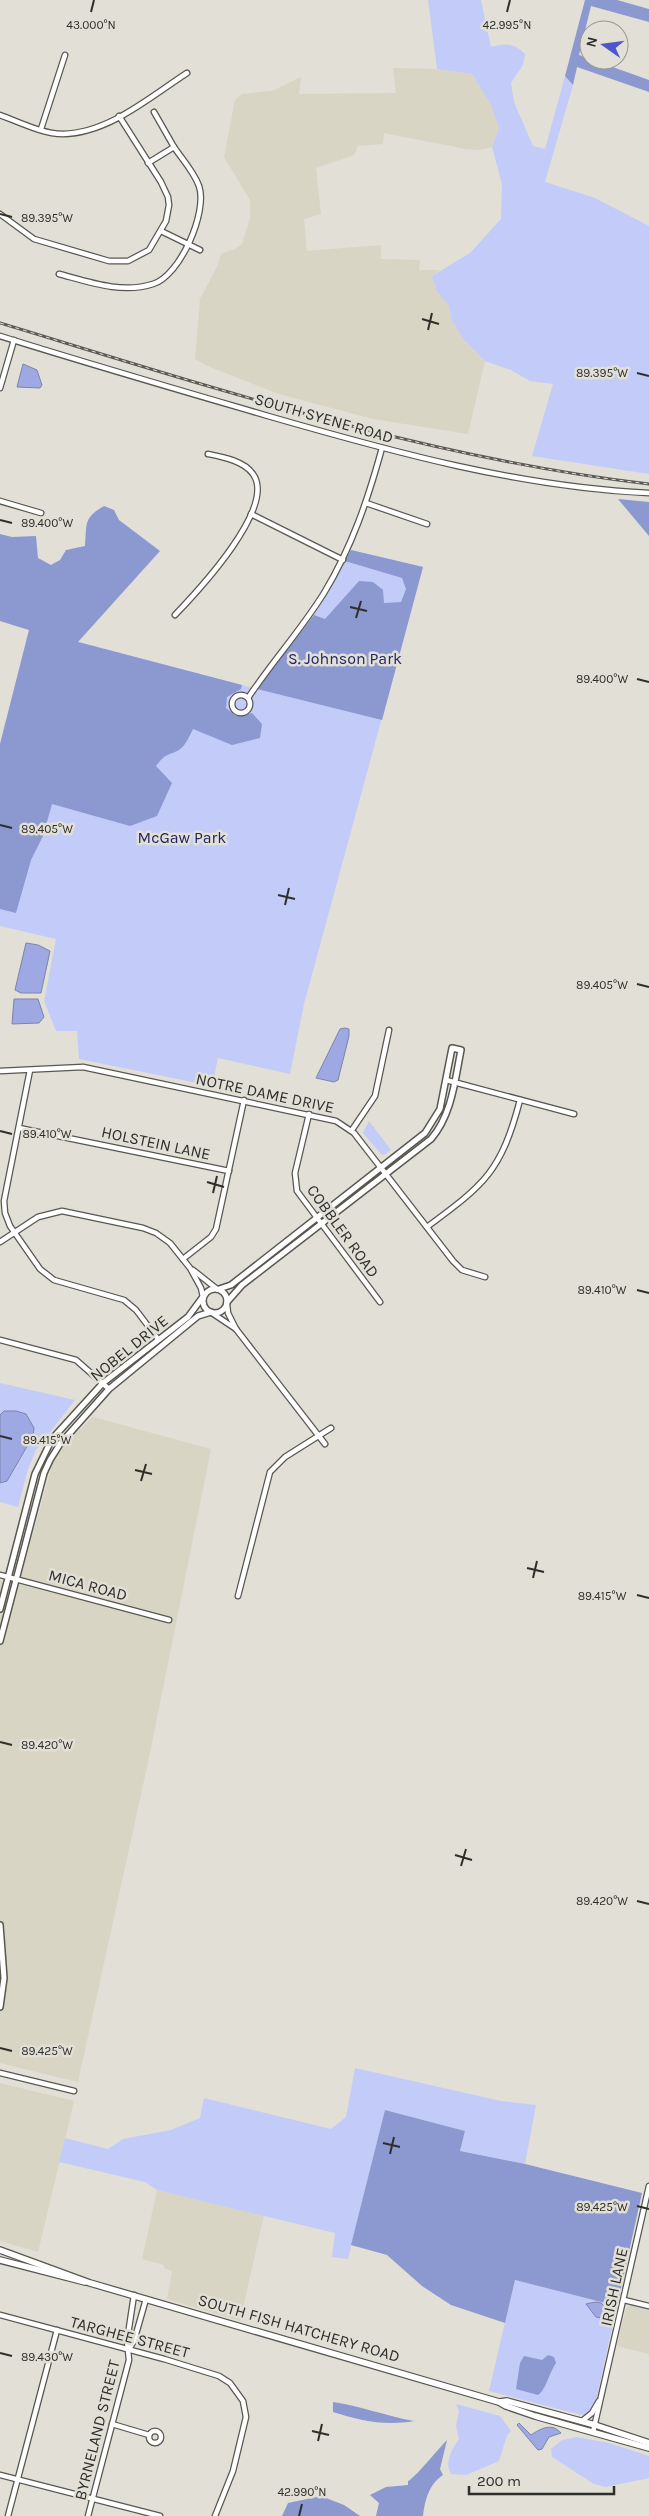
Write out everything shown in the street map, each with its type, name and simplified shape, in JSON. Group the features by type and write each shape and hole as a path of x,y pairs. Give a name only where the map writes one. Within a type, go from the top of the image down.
{"main road":[{"name":"SOUTH FISH HATCHERY ROAD","path":"0,2250 90,2282"},
{"name":"SOUTH FISH HATCHERY ROAD","path":"0,2260 90,2282 499,2402 535,2416 594,2428 649,2443"},
{"name":"SOUTH FISH HATCHERY ROAD","path":"499,2402 507,2401 578,2422 649,2448"}],"street":[{"path":"41,129 65,55"},
{"path":"0,116 62,134 93,128 119,116 187,73"},
{"path":"59,274 112,288 149,286 161,281 188,246 196,223 200,192 199,184 174,147 154,112"},
{"path":"0,214 34,239 114,261 128,261 149,250 161,231 168,213 168,198 119,116"},
{"path":"148,163 174,147"},
{"path":"161,231 188,246 200,250"},
{"name":"SOUTH SYENE ROAD","path":"0,336 382,448 538,481 649,493"},
{"path":"0,388 14,340"},
{"path":"248,698 312,612 343,560 366,503 382,448"},
{"path":"175,615 221,562 251,514 259,494 254,475 248,467 208,454"},
{"path":"0,501 41,513"},
{"path":"366,503 427,524"},
{"path":"251,514 343,560"},
{"path":"239,695 248,698 250,703 248,710 240,713 235,710 232,704 234,699 239,695"},
{"path":"352,1130 375,1096 389,1030"},
{"name":"NOBEL DRIVE","path":"0,1609 38,1467 56,1435 103,1383 158,1338 188,1317 210,1289 231,1285 278,1246 425,1133 440,1110 452,1048 461,1050 455,1082 443,1123 431,1139 242,1285 220,1312 211,1312 198,1316 108,1389 60,1444 46,1470 0,1641"},
{"name":"NOTRE DAME DRIVE","path":"0,1071 83,1067 336,1121 352,1130 457,1266 485,1277"},
{"path":"30,1070 4,1208 6,1218 14,1233 40,1269 49,1277 124,1300 136,1310 158,1338"},
{"path":"446,1080 574,1114"},
{"path":"183,1259 214,1233 244,1100"},
{"path":"427,1227 467,1198 491,1172 505,1147 520,1100"},
{"name":"COBBLER ROAD","path":"309,1114 294,1179 298,1195 380,1302"},
{"name":"HOLSTEIN LANE","path":"20,1128 229,1171"},
{"path":"425,1133 431,1139"},
{"path":"0,1242 42,1215 62,1211 143,1228 165,1238 190,1268 201,1288 205,1309 236,1329"},
{"path":"278,1246 284,1253"},
{"path":"190,1268 226,1296 228,1314 236,1329 325,1444"},
{"path":"0,1340 76,1360 108,1389"},
{"path":"238,1596 270,1472 285,1457 331,1428"},
{"path":"38,1467 46,1470"},
{"name":"MICA ROAD","path":"0,1575 169,1620"},
{"path":"0,1925 4,1978 0,2007"},
{"path":"0,2073 74,2091"},
{"name":"IRISH LANE","path":"594,2428 649,2186"},
{"name":"BYRNELAND STREET","path":"130,2349 127,2341 134,2295"},
{"name":"BYRNELAND STREET","path":"88,2516 130,2349 146,2299"},
{"path":"624,2300 649,2306"},
{"name":"TARGHEE STREET","path":"0,2315 130,2349 219,2376 230,2383 242,2401 246,2417 234,2471 215,2516"},
{"path":"8,2516 56,2330"},
{"name":"IRISH LANE","path":"578,2422 586,2420 603,2393"},
{"path":"112,2424 149,2435"},
{"path":"0,2475 160,2516"}],"shaded area":[{"path":"393,68 437,69 472,74 490,103 499,128 492,147 479,150 466,149 384,133 383,144 358,146 354,155 316,168 321,214 304,219 307,251 381,245 381,259 420,260 419,270 440,270 432,276 437,292 449,304 451,319 464,340 485,361 468,434 373,419 279,394 210,367 195,359 200,299 218,265 221,254 235,249 242,244 250,218 250,200 224,157 235,100 242,94 272,91 301,77 299,94 396,93"},
{"path":"23,364 37,370 42,385 40,388 17,387"},
{"path":"26,943 38,945 50,951 41,993 21,993 15,990"},
{"path":"14,999 38,999 44,1017 39,1023 12,1024"},
{"path":"340,1029 349,1029 349,1036 338,1080 334,1082 316,1078"},
{"path":"4,1411 16,1411 26,1414 34,1428 33,1436 7,1481 0,1483 0,1415"},
{"path":"93,1417 211,1449 150,1753 78,2082 0,2063 0,1580 3,1583 18,1587 53,1462 62,1446"},
{"path":"0,2083 74,2101 38,2252 0,2241"},
{"path":"157,2190 264,2215 240,2321 167,2299 172,2271 164,2268 164,2265 142,2259"},
{"path":"601,2303 608,2309 607,2319 596,2317 586,2304"},
{"path":"630,2305 649,2310 649,2354 617,2346 626,2308"},
{"path":"519,2423 531,2435 550,2427 561,2433 549,2437 542,2449 538,2450 517,2425"}],"green space":[{"path":"428,0 481,0 491,47 510,45 525,54 523,65 511,83 514,102 533,146 545,149 565,76 573,85 545,182 595,198 649,226 649,474 532,456 553,384 530,381 511,370 485,361 464,340 451,319 449,305 437,292 432,276 470,253 501,219 502,184 492,147 499,128 490,103 472,74 437,69"},
{"path":"585,0 617,0 649,9 649,22 591,6 588,20 580,20"},
{"path":"579,23 579,68 577,67 573,85 565,76"},
{"path":"586,70 621,70 649,80 649,92"},
{"path":"618,499 649,502 649,536"},
{"path":"104,506 114,510 119,520 160,551 78,642 242,685 241,689 227,697 226,708 236,716 252,713 262,724 260,738 232,745 193,729 187,741 179,750 165,757 156,766 172,783 157,816 130,826 52,804 43,836 31,860 16,913 0,909 0,744 29,630 0,621 0,534 12,537 36,536 38,558 51,565 60,560 66,550 85,546 87,522 92,514"},
{"name":"McGaw Park","path":"351,550 423,567 304,1004 290,1074 218,1058 212,1086 79,1059 77,1031 56,1031 44,1001 56,939 0,926 0,744 29,630 0,621 257,689 314,615"},
{"name":"S. Johnson Park","path":"351,550 423,567 382,720 257,689 314,615 325,619 359,581 373,582 383,590 384,603 401,602 406,589 402,578 345,561"},
{"path":"369,1121 391,1150 384,1155 363,1133"},
{"path":"0,1383 75,1400 36,1450 28,1469 18,1507 0,1502"},
{"path":"355,2068 501,2101 536,2105 525,2164 460,2151 465,2131 385,2110 348,2259 332,2257 335,2233 157,2190 145,2182 59,2162 65,2138 108,2149 123,2139 171,2130 200,2118 204,2098 331,2129 346,2117"},
{"path":"385,2110 465,2131 460,2151 525,2164 642,2193 617,2306 515,2280 505,2323 451,2305 422,2286 387,2255 351,2245"},
{"path":"515,2280 617,2306 595,2405 586,2416 489,2391"},
{"path":"548,2355 554,2357 556,2363 541,2393 538,2395 516,2389 520,2363 524,2356 542,2360"},
{"path":"333,2402 414,2421 383,2423 353,2418 333,2412"},
{"path":"456,2404 500,2416 511,2431 507,2435 499,2461 466,2475 451,2474 448,2465 452,2451 459,2439 456,2426 459,2411"},
{"path":"577,2437 609,2443 649,2456 649,2478 606,2487 594,2484 552,2457 551,2449 562,2440"},
{"path":"447,2440 440,2469 443,2475 434,2483 428,2493 423,2516 376,2516 379,2503 370,2495 386,2487 408,2485 408,2481"},
{"path":"321,2496 344,2505 360,2516 282,2516 288,2503"}],"railway":[{"path":"0,323 241,396 403,439 484,457 566,472 649,484"}]}
